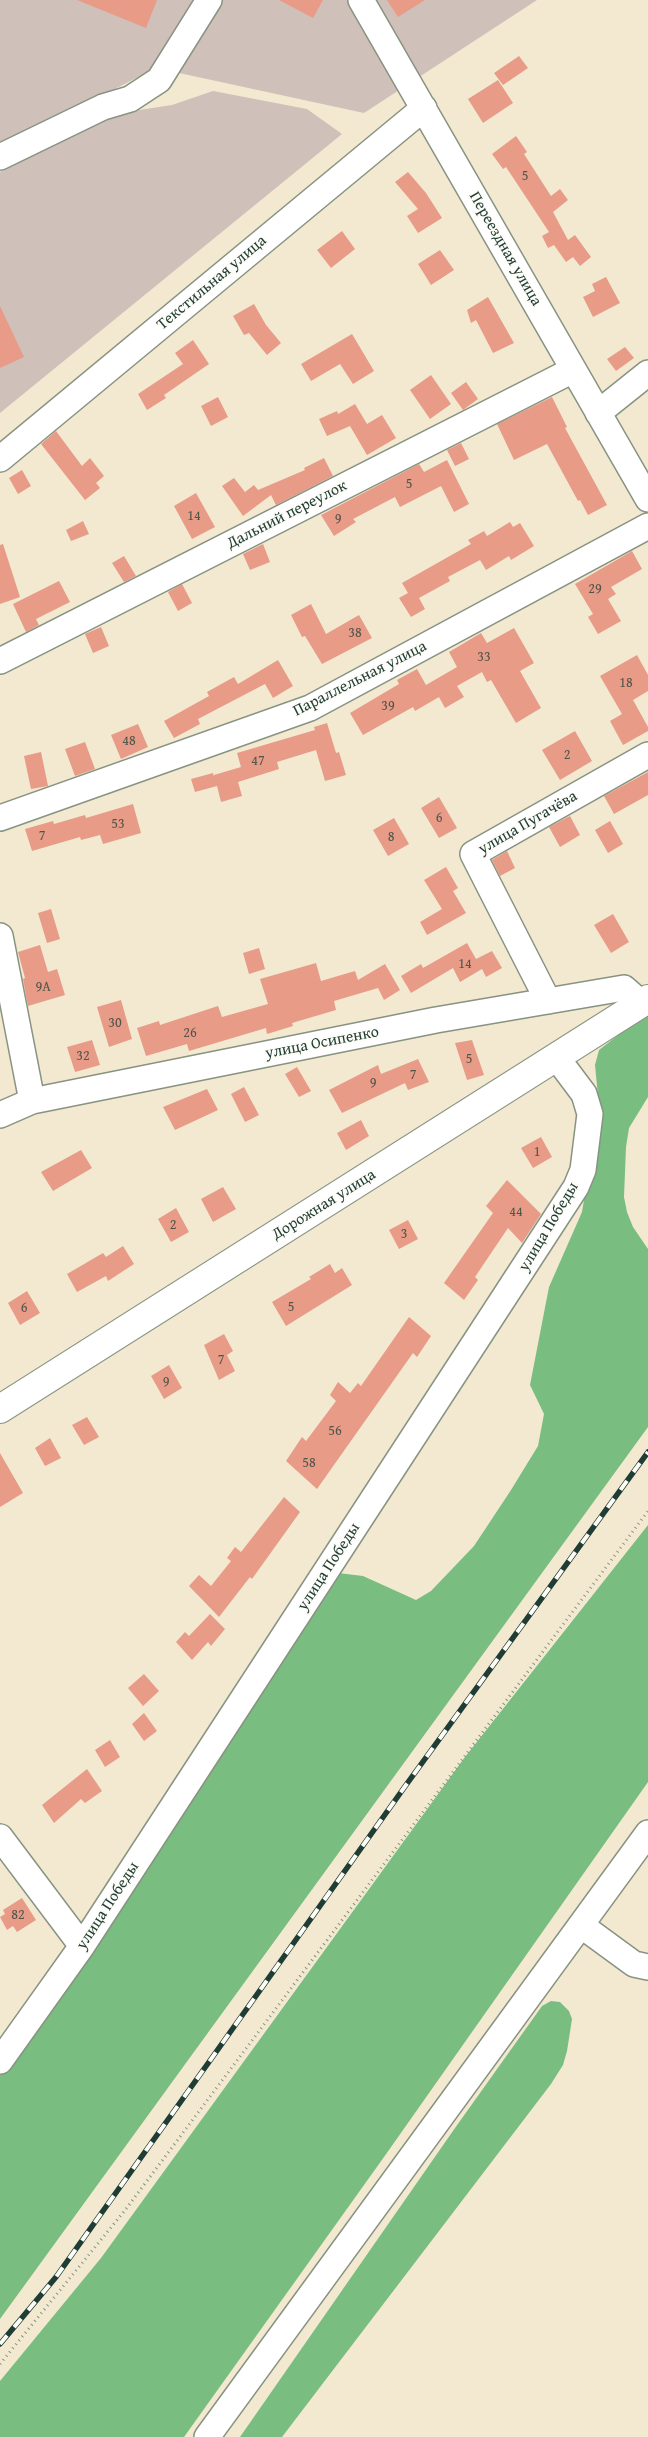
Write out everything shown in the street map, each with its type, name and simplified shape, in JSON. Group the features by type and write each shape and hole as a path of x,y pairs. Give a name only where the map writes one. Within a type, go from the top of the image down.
{"main road":[{"name":"Дорожная улица","path":"0,1409 557,1058 644,1001"}],"street":[{"path":"6,148 103,107 130,99 159,80 209,0"},
{"name":"Переездная улица","path":"361,0 648,499"},
{"name":"Текстильная улица","path":"0,459 424,108"},
{"name":"Дальний переулок","path":"0,661 573,370"},
{"path":"598,413 648,373"},
{"name":"Параллельная улица","path":"0,818 310,708 648,526"},
{"name":"улица Пугачёва","path":"548,1001 472,854 648,755"},
{"path":"0,936 32,1101"},
{"name":"улица Осипенко","path":"0,1115 32,1101 436,1020 624,988 644,1001"},
{"name":"улица Победы","path":"0,2061 82,1946 576,1187 583,1170 590,1114 584,1094 557,1058"},
{"path":"0,1838 82,1946"},
{"path":"206,2437 646,1840"},
{"path":"582,1926 634,1964 648,1967"}],"path":[{"path":"0,2364 126,2209 648,1511"}],"shaded area":[{"path":"0,0 537,0 364,113 156,68 0,147"},
{"path":"213,91 307,109 342,134 0,413 0,172 87,118 172,105"}],"green space":[{"path":"648,1012 648,1097 629,1128 626,1147 624,1197 633,1227 648,1249 648,1427 0,2319 0,2073 109,1879 338,1573 363,1576 416,1600 431,1591 474,1546 538,1446 544,1414 530,1385 549,1287 582,1212 598,1115 595,1065 599,1050"},
{"path":"648,1525 648,1782 384,2157 184,2437 0,2437 0,2381 101,2258 465,1757"},
{"path":"551,2001 560,2002 569,2011 572,2019 563,2065 551,2084 282,2437 240,2437 542,2006"}],"building":[{"path":"77,0 157,0 146,28"},
{"path":"279,0 323,0 313,18"},
{"path":"387,0 425,0 398,17"},
{"path":"519,56 528,68 503,85 494,73"},
{"path":"498,80 513,103 483,123 468,99"},
{"path":"516,136 527,152 524,154 551,196 560,189 568,200 553,212 568,240 575,235 591,257 580,266 573,257 566,262 554,245 548,248 542,236 549,232 506,167 503,169 492,154"},
{"path":"408,172 426,193 442,218 418,233 407,216 418,209 395,182"},
{"path":"342,231 355,249 331,268 317,250"},
{"path":"440,250 454,270 431,285 418,264"},
{"path":"606,277 620,303 593,317 583,297 595,291 592,284"},
{"path":"488,297 514,343 493,353 476,320 471,323 467,310"},
{"path":"254,304 266,325 281,343 267,355 249,333 244,335 233,316"},
{"path":"0,306 24,357 0,368"},
{"path":"352,334 374,371 353,384 340,364 311,381 301,364"},
{"path":"193,340 209,364 164,395 166,398 147,410 138,394 183,364 175,353"},
{"path":"625,347 634,358 616,371 607,359"},
{"path":"431,375 451,404 430,419 410,390"},
{"path":"466,382 478,399 463,410 451,393"},
{"path":"218,397 228,417 211,426 201,406"},
{"path":"552,397 567,427 565,428 607,505 588,515 580,500 578,501 547,444 514,460 497,424"},
{"path":"355,404 367,424 382,415 396,438 367,455 350,426 327,436 319,419 337,411 338,414"},
{"path":"56,431 82,466 90,458 104,476 96,483 100,488 85,500 41,444"},
{"path":"461,443 469,459 455,466 447,450"},
{"path":"324,458 333,476 276,505 271,495 243,516 222,486 234,478 245,492 254,485 258,490 305,470 304,468"},
{"path":"447,460 469,504 454,512 441,486 400,507 395,497 353,519 356,522 334,536 321,515 419,464 424,472"},
{"path":"22,470 31,486 18,494 9,478"},
{"path":"196,493 215,527 192,539 174,506"},
{"path":"83,521 89,534 71,541 66,530"},
{"path":"510,522 513,527 520,523 534,546 511,560 509,556 486,570 480,560 448,577 450,581 419,598 425,609 411,617 399,598 408,593 402,583 471,544 468,540 484,531 487,536"},
{"path":"3,544 20,597 0,604 0,545"},
{"path":"263,544 270,562 250,570 243,554"},
{"path":"632,551 642,569 611,587 616,594 608,599 621,621 598,634 588,617 593,614 575,584"},
{"path":"124,556 136,576 124,582 112,563"},
{"path":"59,581 70,602 36,619 39,625 26,632 13,604"},
{"path":"182,584 192,603 178,611 168,592"},
{"path":"311,604 326,634 359,615 372,638 322,664 305,636 302,637 291,615"},
{"path":"101,627 109,646 93,653 85,634"},
{"path":"514,628 534,663 520,671 541,708 516,723 491,680 487,682 482,672 457,686 464,697 445,708 439,697 415,711 413,707 363,735 350,713 399,684 397,680 417,669 426,685 457,667 449,652 481,633 487,643"},
{"path":"637,655 648,675 648,691 633,700 648,727 648,731 623,745 610,721 622,714 600,676"},
{"path":"278,660 293,686 273,698 265,684 198,719 200,724 174,738 164,721 209,696 207,692 234,677 238,684"},
{"path":"327,723 336,753 339,752 346,775 325,781 316,750 277,762 279,769 238,782 242,796 221,802 217,786 195,792 191,779 213,773 214,777 214,775 241,767 237,753 315,730 314,727"},
{"path":"138,724 148,747 121,759 111,735"},
{"path":"575,731 592,761 560,780 542,750"},
{"path":"85,742 95,769 75,776 65,749"},
{"path":"41,752 48,786 31,789 24,756"},
{"path":"648,772 648,795 614,814 604,796"},
{"path":"439,797 457,828 439,838 421,808"},
{"path":"133,804 141,833 103,844 100,835 81,840 80,837 32,851 25,829 53,821 54,824 85,815 86,818"},
{"path":"570,816 580,835 560,847 549,827"},
{"path":"394,818 409,844 388,856 373,830"},
{"path":"610,821 623,844 608,853 595,830"},
{"path":"507,851 515,868 500,876 492,860"},
{"path":"446,867 458,888 453,891 466,913 427,935 420,922 442,909 424,880"},
{"path":"51,909 60,939 47,943 38,913"},
{"path":"613,914 629,942 611,953 594,925"},
{"path":"467,943 476,959 492,951 502,968 486,977 482,969 460,982 453,968 411,993 401,976 421,964 423,968"},
{"path":"40,945 48,972 57,969 65,995 28,1006 23,979 25,978 18,952"},
{"path":"259,948 265,969 249,974 243,953"},
{"path":"316,963 321,981 355,971 358,980 385,964 400,990 384,1000 378,988 334,1001 336,1010 292,1023 293,1026 267,1034 266,1028 189,1051 187,1044 146,1056 137,1028 159,1021 160,1025 218,1006 222,1017 268,1004 260,979"},
{"path":"121,1000 132,1039 109,1047 97,1007"},
{"path":"92,1040 100,1065 75,1072 67,1047"},
{"path":"472,1040 484,1075 467,1080 455,1043"},
{"path":"418,1059 429,1082 408,1090 405,1083 342,1113 329,1090 378,1065 381,1074"},
{"path":"297,1067 311,1091 299,1097 285,1074"},
{"path":"244,1087 259,1115 245,1122 231,1094"},
{"path":"207,1089 218,1110 175,1130 163,1107"},
{"path":"361,1120 369,1136 346,1150 337,1133"},
{"path":"541,1137 552,1157 533,1168 521,1148"},
{"path":"81,1150 92,1168 53,1191 41,1172"},
{"path":"507,1180 541,1214 522,1243 508,1228 475,1277 478,1280 464,1300 444,1283 493,1213 486,1206"},
{"path":"223,1187 236,1209 213,1222 201,1199"},
{"path":"176,1208 189,1232 171,1242 158,1219"},
{"path":"408,1220 418,1239 399,1249 389,1230"},
{"path":"123,1246 134,1264 108,1281 106,1276 77,1292 67,1274 103,1253 106,1257"},
{"path":"330,1264 335,1273 342,1268 352,1285 286,1326 272,1302 311,1279 309,1277"},
{"path":"27,1291 40,1313 20,1325 8,1303"},
{"path":"409,1317 431,1336 417,1357 413,1353 317,1489 286,1461 302,1437 306,1441 336,1401 330,1395 338,1382 350,1393 358,1383 361,1386"},
{"path":"224,1334 233,1351 227,1355 235,1371 219,1380 204,1345"},
{"path":"169,1365 182,1388 164,1399 151,1376"},
{"path":"87,1417 99,1437 84,1445 72,1425"},
{"path":"50,1438 61,1458 45,1466 35,1448"},
{"path":"0,1453 23,1493 0,1507"},
{"path":"284,1497 300,1512 252,1579 250,1577 219,1617 189,1586 199,1575 211,1586 231,1561 227,1558 235,1547 241,1552"},
{"path":"210,1614 225,1629 211,1646 208,1642 192,1660 176,1642 185,1632 189,1636"},
{"path":"144,1674 159,1691 143,1706 128,1688"},
{"path":"144,1713 157,1731 144,1741 132,1724"},
{"path":"110,1740 120,1757 105,1767 95,1750"},
{"path":"87,1769 102,1791 85,1803 81,1799 54,1823 42,1805"},
{"path":"22,1898 36,1920 17,1932 13,1926 7,1930 0,1917 5,1914 3,1910"}],"railway":[{"path":"0,2344 56,2277 406,1785 648,1452"}]}
